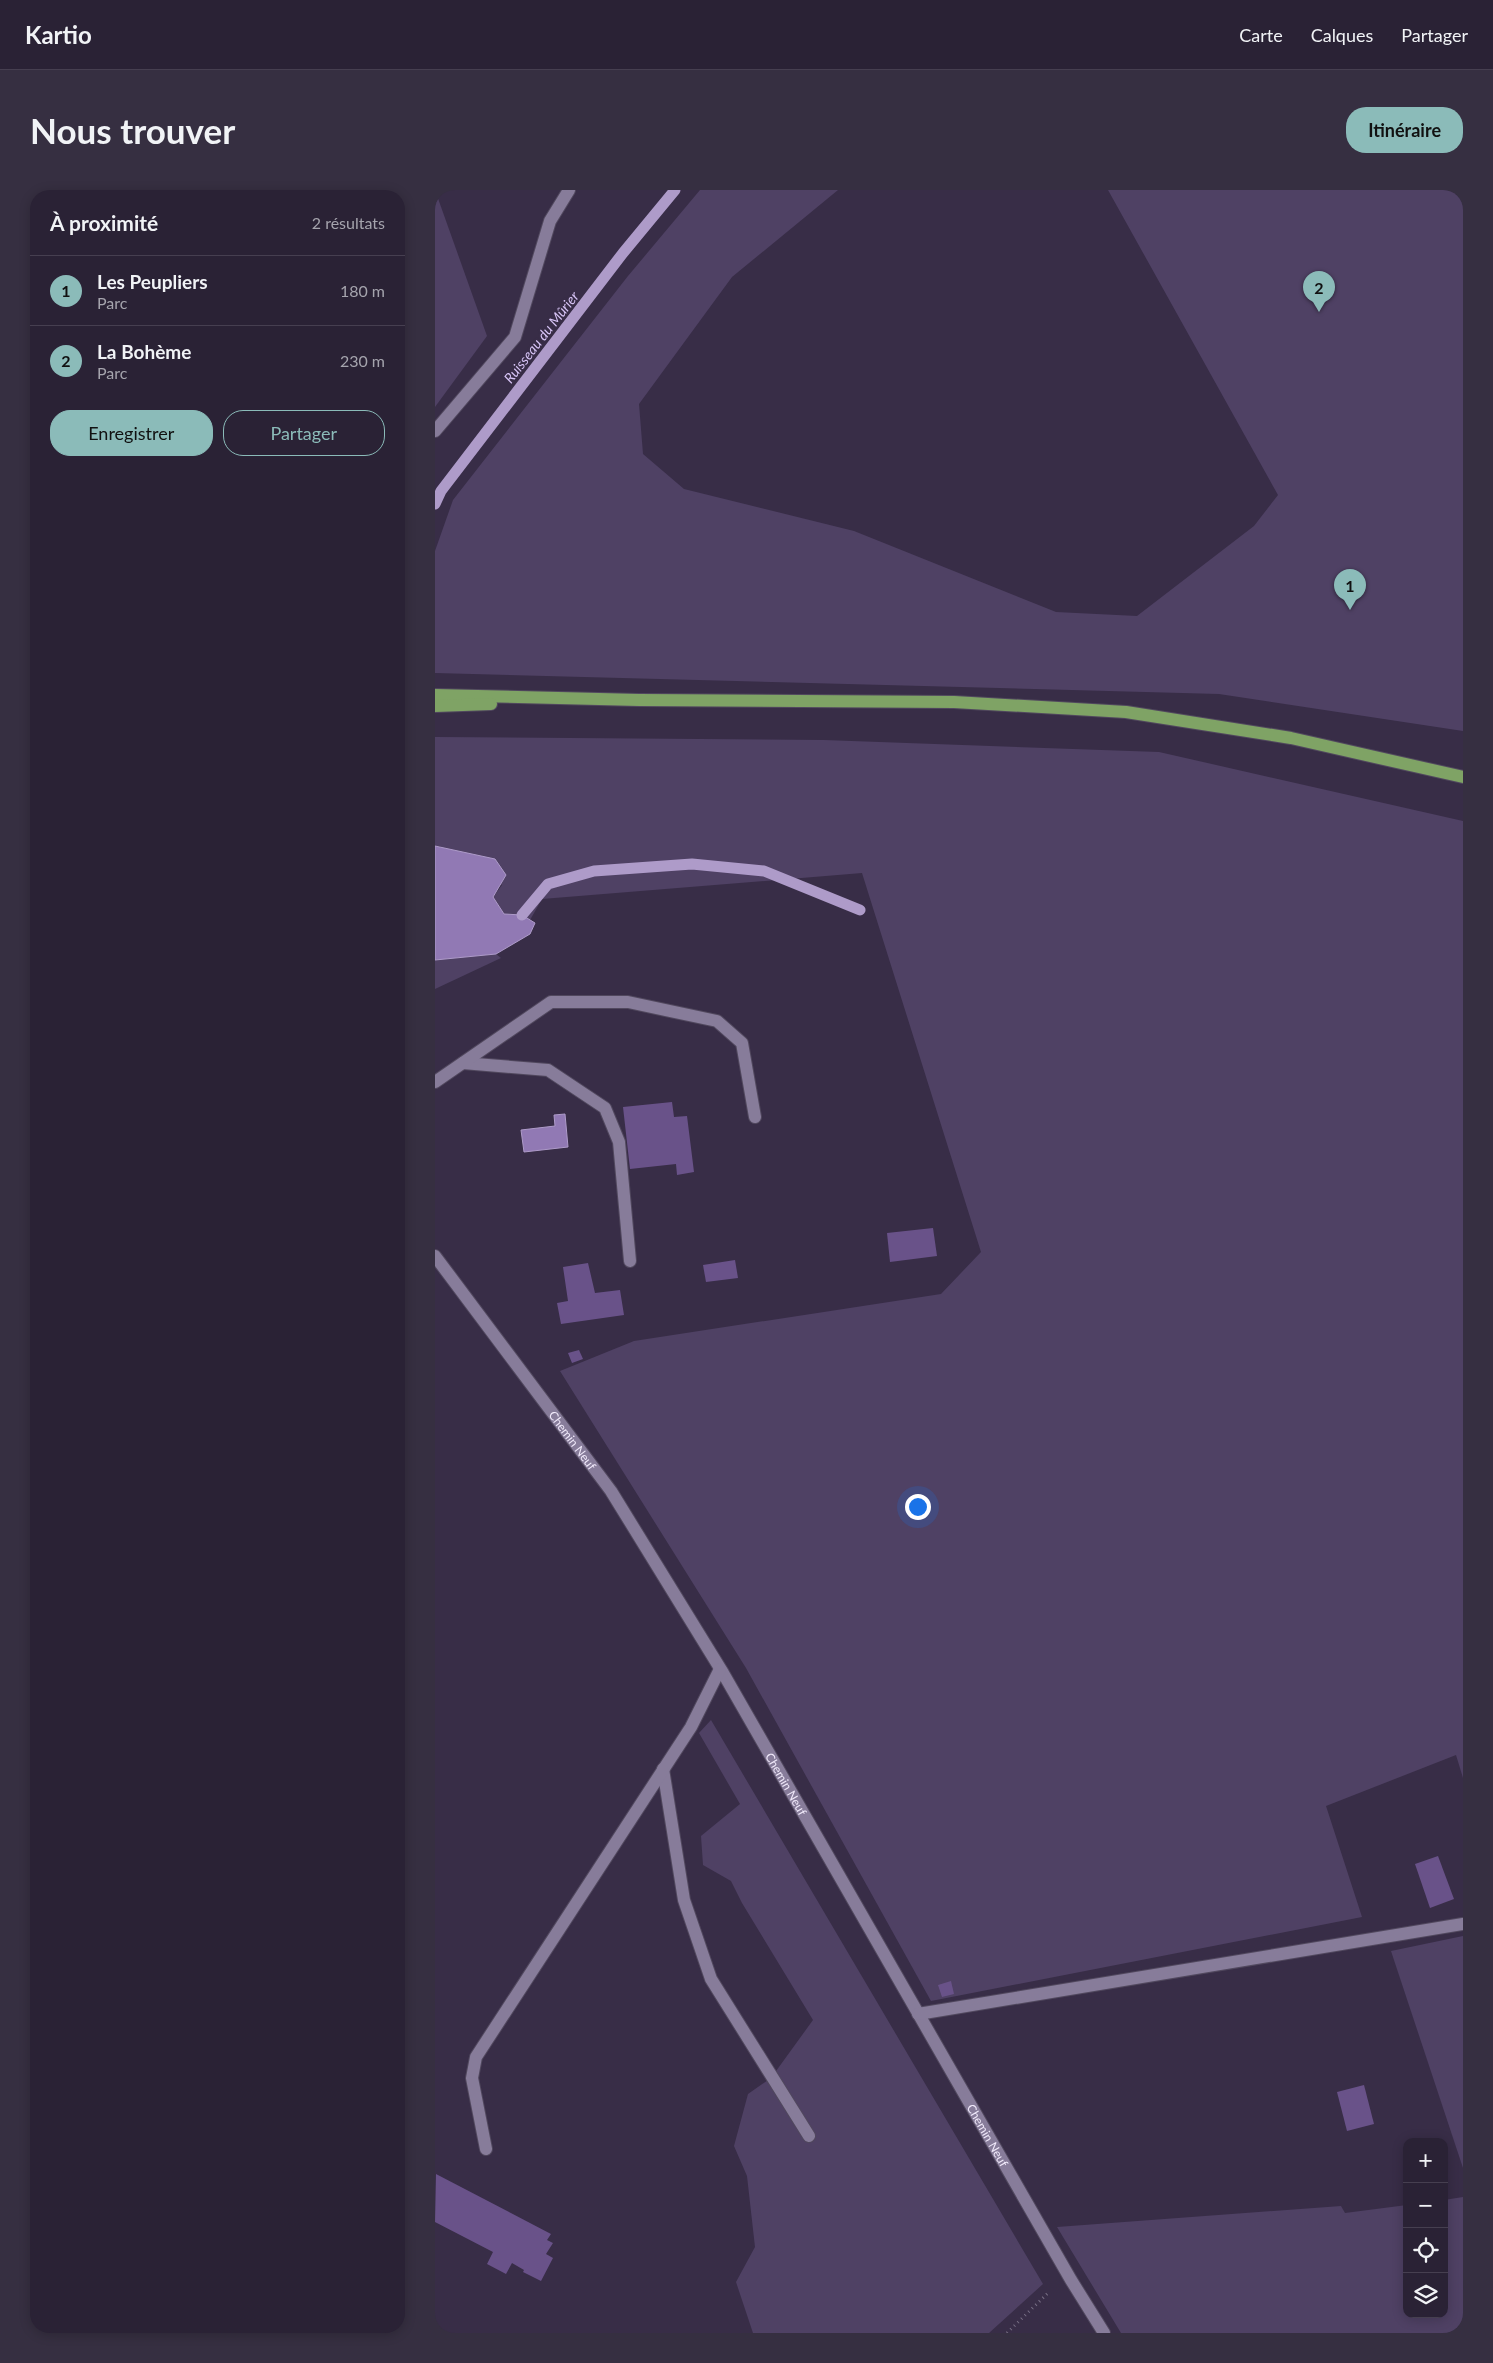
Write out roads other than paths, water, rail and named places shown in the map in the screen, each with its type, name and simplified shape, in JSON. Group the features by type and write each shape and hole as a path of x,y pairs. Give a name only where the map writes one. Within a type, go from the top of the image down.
{"main road":[{"path":"435,695 639,700 954,702 1126,712 1291,738 1463,776"},
{"path":"435,706 639,700"}],"street":[{"path":"435,431 515,337 550,221 569,190"},
{"path":"435,1082 551,1002 628,1002 717,1021 742,1043 755,1117"},
{"path":"463,1063 548,1070 605,1108 619,1142 630,1261"},
{"name":"Chemin Neuf","path":"435,1256 611,1491 719,1669 1068,2274 1104,2333"},
{"path":"486,2149 472,2078 476,2057 691,1727 719,1669"},
{"path":"663,1769 684,1900 711,1979 809,2136"},
{"path":"918,2014 1463,1924"}],"waterway":[{"name":"Ruisseau du Mûrier","path":"435,504 441,491 623,253 675,190"},
{"path":"522,915 548,884 594,871 692,864 764,871 860,910"}],"place":[{"name":"La Bohème","path":"1319,312"},
{"name":"Les Peupliers","path":"1350,610"}]}
